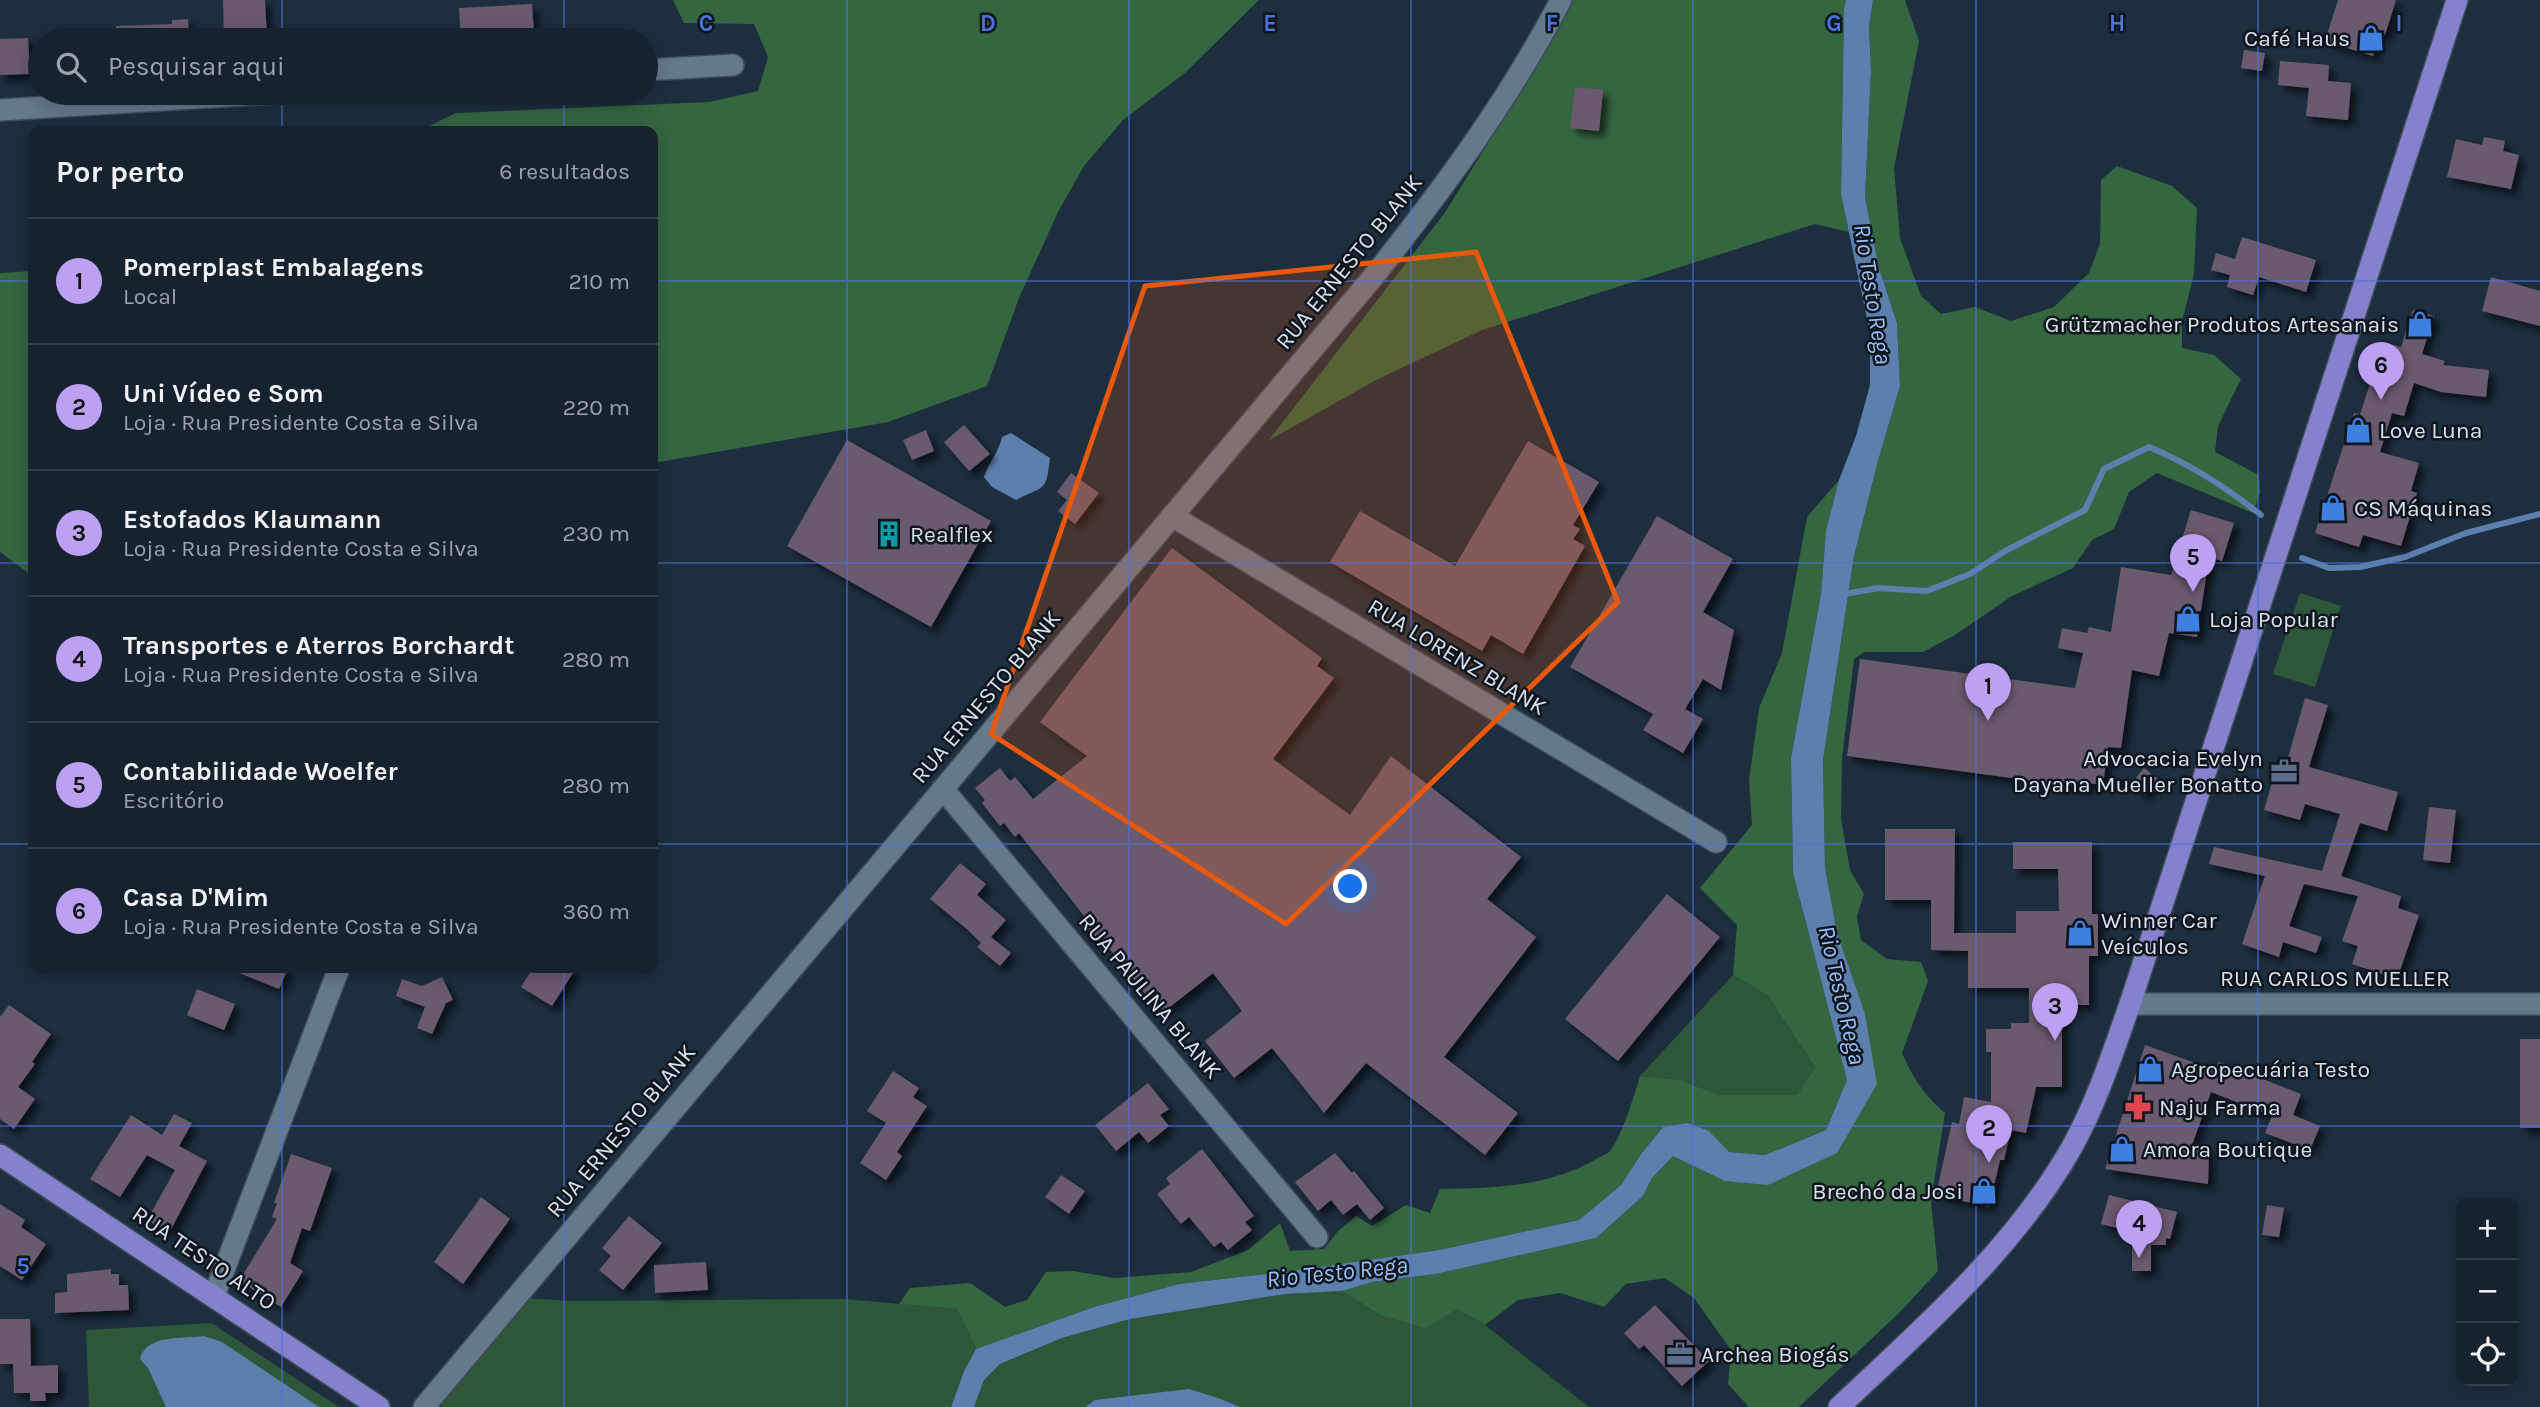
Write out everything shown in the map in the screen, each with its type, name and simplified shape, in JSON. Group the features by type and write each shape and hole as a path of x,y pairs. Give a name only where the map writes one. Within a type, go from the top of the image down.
{"main road":[{"path":"1839,1407 1988,1261 2034,1208 2089,1114 2130,1004 2457,0"},
{"name":"RUA TESTO ALTO","path":"0,1154 379,1407"},
{"path":"1855,1407 1875,1373"}],"street":[{"name":"RUA ERNESTO BLANK","path":"424,1407 1414,226 1492,117 1535,50 1561,0"},
{"path":"658,69 733,65"},
{"path":"0,110 82,105"},
{"name":"RUA LORENZ BLANK","path":"1172,516 1716,842"},
{"name":"RUA PAULINA BLANK","path":"943,789 1317,1237"},
{"path":"214,1296 337,973"},
{"name":"RUA CARLOS MUELLER","path":"2130,1004 2540,1004"}],"highlighted area":[{"path":"1476,252 1618,602 1286,924 991,734 1145,286"}],"green space":[{"path":"673,0 1259,0 1186,72 1123,120 1084,166 1058,212 1019,298 987,386 888,422 658,462 658,126 429,126 456,113 709,102 758,91 768,57 754,24 684,23"},
{"path":"1571,0 1846,0 1841,194 1849,232 1815,224 1482,330 1376,380 1268,441 1444,214 1536,66"},
{"path":"1873,0 1905,0 1919,41 1894,168 1900,238 1921,296 1941,314 1975,307 2011,321 2054,307 2089,273 2100,244 2101,180 2117,166 2172,186 2197,208 2194,274 2182,322 2182,348 2214,355 2241,379 2218,426 2215,452 2259,475 2260,492 2253,513 2157,473 2129,492 2114,529 2092,540 2073,568 2012,596 1955,635 1923,652 1864,652 1854,659 1842,758 1841,819 1850,870 1864,894 1857,916 1861,940 1887,959 1921,962 1928,981 1902,1053 1920,1086 1945,1113 1931,1201 1938,1271 1900,1312 1799,1407 1749,1407 1728,1384 1731,1350 1694,1298 1665,1278 1626,1284 1604,1307 1560,1293 1518,1300 1485,1325 1457,1309 1426,1328 1380,1315 1342,1291 1372,1282 1436,1274 1596,1238 1643,1196 1652,1178 1673,1156 1695,1166 1768,1185 1877,1084 1837,933 1825,867 1823,760 1854,556 1900,386 1897,323 1879,268 1865,197 1871,71 1869,26"},
{"path":"28,271 28,573 0,552 0,273"},
{"path":"1839,480 1826,530 1821,594 1791,758 1793,873 1847,1080 1826,1130 1765,1155 1728,1152 1709,1131 1663,1127 1621,1185 1579,1220 1439,1250 1179,1284 1094,1307 976,1349 957,1309 899,1304 910,1288 970,1283 1005,1307 1027,1300 1046,1272 1073,1271 1115,1278 1191,1272 1248,1250 1280,1223 1290,1251 1324,1249 1338,1231 1356,1216 1372,1226 1406,1205 1430,1213 1440,1189 1540,1181 1578,1168 1605,1154 1619,1137 1640,1076 1680,1080 1719,1095 1797,1095 1815,1067 1767,995 1733,975 1737,925 1700,888 1752,825 1749,780 1759,708 1782,653 1807,517"},
{"path":"2300,593 2341,606 2315,687 2273,674"},
{"path":"1733,975 1767,995 1815,1067 1797,1095 1718,1095 1680,1080 1640,1076"},
{"path":"1342,1291 1380,1315 1457,1309 1485,1325 1589,1407 1240,1407 1221,1399 1095,1400 1085,1407 974,1407 984,1380 1000,1364 1062,1338 1130,1319 1285,1294"},
{"path":"528,1298 569,1301 845,1299 957,1309 976,1349 964,1371 951,1407 442,1407 441,1401"},
{"path":"211,1323 339,1407 89,1407 86,1330"}],"water":[{"name":"Rio Testo Rega","path":"1846,0 1873,0 1869,26 1871,71 1865,197 1879,268 1897,323 1900,386 1854,556 1823,760 1825,867 1837,933 1865,1014 1877,1084 1837,1153 1768,1185 1725,1181 1673,1156 1652,1178 1643,1196 1596,1238 1436,1274 1372,1282 1342,1291 1285,1294 1130,1319 1062,1338 1000,1364 984,1380 974,1407 951,1407 964,1371 976,1349 1094,1307 1179,1284 1439,1250 1579,1220 1621,1185 1663,1127 1688,1123 1709,1131 1729,1152 1765,1155 1826,1130 1847,1080 1793,873 1791,758 1821,594 1826,530 1870,385 1870,333 1841,194"},
{"path":"1011,433 1050,458 1045,483 1016,500 992,487 984,477 1002,437"},
{"path":"204,1336 222,1342 319,1407 166,1407 148,1368 140,1359 144,1351 150,1345 166,1339"},
{"path":"1189,1389 1240,1407 1085,1407 1095,1400"}],"building":[{"path":"223,0 265,0 266,28 224,28"},
{"path":"2338,0 2396,0 2385,35 2380,34 2373,56 2325,41"},
{"path":"532,4 534,28 460,28 459,8"},
{"path":"188,19 188,28 116,28 172,24 172,20"},
{"path":"28,38 28,74 0,75 0,39"},
{"path":"2244,50 2265,53 2262,71 2241,68"},
{"path":"2280,61 2329,65 2328,81 2351,83 2348,120 2306,116 2309,88 2278,85"},
{"path":"1575,87 1603,90 1599,131 1570,128"},
{"path":"2484,137 2505,141 2503,151 2519,155 2511,189 2447,177 2456,139 2482,145"},
{"path":"2242,237 2316,260 2306,292 2259,277 2253,295 2227,287 2230,275 2211,270 2216,253 2235,259"},
{"path":"2491,277 2540,291 2540,326 2482,311"},
{"path":"2413,310 2434,316 2422,354 2445,361 2443,365 2489,370 2486,397 2441,392 2414,383 2404,416 2392,413 2380,452 2419,463 2411,491 2417,493 2401,546 2363,535 2359,547 2315,533 2354,413 2360,415 2383,342 2401,347"},
{"path":"964,425 990,454 969,471 944,442"},
{"path":"926,430 934,451 912,460 903,440"},
{"name":"Realflex","path":"847,440 991,521 931,627 787,546"},
{"path":"1528,441 1599,482 1573,525 1580,529 1573,539 1585,546 1523,654 1491,635 1482,651 1330,562 1360,511 1455,566"},
{"path":"1071,473 1099,493 1075,524 1058,511 1067,500 1057,492"},
{"path":"2191,510 2234,523 2222,561 2209,557 2197,637 2169,633 2159,676 2132,670 2121,748 2108,747 2103,785 2087,783 2086,788 1847,756 1860,659 2075,688 2083,653 2058,648 2062,628 2087,633 2089,627 2111,632 2121,567 2171,575"},
{"path":"1657,516 1733,559 1703,612 1734,630 1721,690 1703,679 1685,709 1703,719 1683,753 1643,730 1653,714 1570,667"},
{"path":"1172,548 1322,658 1317,666 1334,678 1273,759 1350,815 1391,756 1521,857 1487,899 1536,937 1444,1057 1518,1113 1485,1155 1366,1063 1324,1113 1272,1048 1234,1078 1205,1041 1242,1011 1213,973 1161,1014 1101,938 1095,942 1081,926 1087,921 1084,916 1019,833 1015,837 1004,823 1000,826 982,803 985,800 975,788 1000,768 1010,781 1015,777 1033,799 1087,756 1040,722"},
{"path":"2305,698 2328,705 2309,767 2398,792 2387,831 2360,823 2341,876 2401,896 2398,908 2419,915 2397,979 2352,964 2358,946 2342,941 2358,896 2304,884 2289,926 2322,937 2316,953 2283,942 2279,957 2242,944 2265,876 2209,864 2214,847 2322,871 2340,814 2305,804 2300,820 2264,810 2279,759 2287,761"},
{"path":"2144,768 2158,779 2145,795 2131,784"},
{"path":"2429,807 2456,810 2450,863 2423,860"},
{"path":"1885,829 1955,829 1954,933 2016,933 2016,911 2059,911 2058,869 2013,869 2013,842 2092,842 2092,914 2098,914 2098,956 2089,956 2089,1005 2062,1005 2062,1087 2036,1087 2026,1133 2011,1130 2004,1160 2000,1160 1989,1207 1936,1195 1952,1122 1959,1124 1964,1097 1991,1102 1991,1052 1986,1052 1986,1029 2011,1029 2011,1023 2029,1023 2029,988 1968,988 1968,951 1931,950 1931,900 1885,900"},
{"path":"960,863 986,884 977,895 1006,920 991,937 1011,953 1000,966 977,947 981,943 968,930 930,899"},
{"path":"1667,894 1720,937 1618,1061 1565,1019"},
{"path":"239,973 286,973 279,989"},
{"path":"530,973 573,973 552,1006 521,987"},
{"path":"442,977 453,1000 446,1003 432,1034 417,1028 425,1007 396,996 402,979 422,986"},
{"path":"197,989 235,1004 224,1030 187,1015"},
{"path":"9,1005 51,1034 32,1062 35,1064 18,1087 35,1099 14,1129 0,1119 0,1017"},
{"path":"2520,1039 2540,1039 2540,1128 2520,1128"},
{"path":"2145,1045 2215,1070 2219,1062 2301,1094 2293,1115 2320,1126 2310,1150 2265,1133 2272,1116 2211,1092 2192,1145 2209,1150 2208,1184 2105,1169"},
{"path":"893,1071 919,1088 913,1097 927,1106 897,1152 902,1156 886,1180 860,1163 886,1123 867,1111"},
{"path":"1148,1083 1169,1109 1160,1115 1169,1126 1148,1143 1139,1132 1116,1151 1095,1125"},
{"path":"174,1114 192,1123 179,1146 207,1161 169,1233 147,1220 175,1170 147,1155 120,1197 90,1179 131,1115 162,1135"},
{"path":"1202,1149 1254,1216 1245,1222 1252,1230 1228,1250 1221,1242 1214,1247 1189,1217 1181,1224 1157,1194 1170,1184 1166,1178"},
{"path":"1335,1153 1352,1173 1354,1171 1384,1208 1370,1220 1357,1204 1343,1215 1331,1200 1318,1211 1295,1182"},
{"path":"291,1154 332,1168 310,1231 302,1228 290,1263 303,1271 281,1307 239,1281 277,1219 272,1217 277,1203 274,1203"},
{"path":"1061,1175 1085,1191 1069,1214 1045,1197"},
{"path":"2109,1195 2177,1212 2170,1239 2166,1238 2166,1245 2151,1245 2151,1271 2132,1271 2132,1232 2101,1224"},
{"path":"481,1197 510,1219 463,1284 434,1262"},
{"path":"0,1204 25,1220 21,1227 46,1244 22,1280 0,1266"},
{"path":"2267,1205 2284,1208 2279,1237 2262,1235"},
{"path":"629,1216 662,1243 623,1290 599,1270 611,1256 602,1248"},
{"path":"706,1262 708,1290 655,1293 654,1265"},
{"path":"111,1269 111,1274 119,1274 119,1285 128,1285 129,1310 55,1313 55,1293 67,1292 67,1274"},
{"path":"1655,1305 1709,1361 1682,1386 1644,1345 1639,1349 1624,1333"},
{"path":"0,1319 30,1319 31,1366 58,1365 58,1393 45,1393 46,1401 30,1401 30,1393 14,1393 13,1364 0,1364"}],"waterway":[{"path":"1845,594 1878,588 1927,591 1970,574 2005,551 2085,510 2104,469 2149,447 2207,477 2261,515"},
{"path":"2302,558 2329,568 2360,567 2405,557 2466,533 2540,514"}],"place":[{"name":"Café Haus","path":"2371,38"},
{"name":"Grützmacher Produtos Artesanais","path":"2420,324"},
{"name":"Casa D'Mim","path":"2381,400"},
{"name":"Love Luna","path":"2358,430"},
{"name":"CS Máquinas","path":"2333,508"},
{"name":"Realflex","path":"889,534"},
{"name":"Contabilidade Woelfer","path":"2193,592"},
{"name":"Loja Popular","path":"2188,619"},
{"name":"Pomerplast Embalagens","path":"1988,721"},
{"name":"Advocacia Evelyn Dayana Mueller Bonatto","path":"2284,771"},
{"name":"Winner Car Veículos","path":"2080,933"},
{"name":"Estofados Klaumann","path":"2055,1041"},
{"name":"Agropecuária Testo","path":"2150,1069"},
{"name":"Naju Farma","path":"2138,1107"},
{"name":"Amora Boutique","path":"2122,1149"},
{"name":"Uni Vídeo e Som","path":"1989,1163"},
{"name":"Brechó da Josi","path":"1984,1191"},
{"name":"Transportes e Aterros Borchardt","path":"2139,1258"},
{"name":"Archea Biogás","path":"1680,1354"}]}
